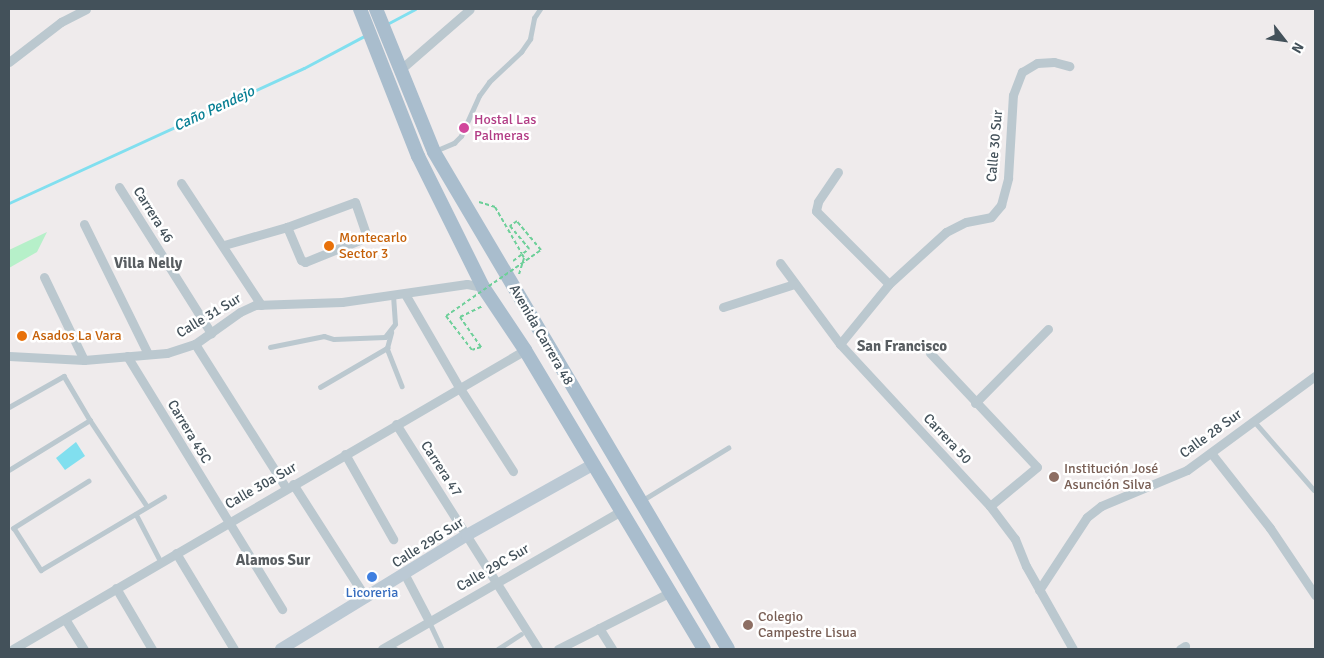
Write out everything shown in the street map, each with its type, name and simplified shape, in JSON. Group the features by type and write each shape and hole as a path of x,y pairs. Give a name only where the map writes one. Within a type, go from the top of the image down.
{"main road":[{"name":"Avenida Carrera 48","path":"377,12 434,152 728,649"},
{"name":"Avenida Carrera 48","path":"361,14 418,156 483,287 525,350 619,512 704,649"}],"street":[{"path":"9,62 61,22 86,9"},
{"path":"399,64 470,9"},
{"name":"Calle 30 Sur","path":"840,344 888,284 946,232 966,222 991,218 1001,205 1008,178 1013,95 1022,72 1037,63 1054,62 1069,66"},
{"path":"838,172 818,202 816,211 888,284"},
{"path":"180,183 224,245 261,305"},
{"name":"Carrera 46","path":"119,187 211,333"},
{"path":"224,245 287,227 355,202 367,237 305,262 301,260 287,227"},
{"path":"84,224 148,354"},
{"name":"Carrera 50","path":"780,263 840,344 990,506 1015,539 1039,590 1073,649"},
{"path":"44,277 84,360"},
{"name":"Calle 31 Sur","path":"9,356 84,360 168,353 195,344 244,309 261,305 310,305 393,296 467,284 483,287"},
{"path":"722,307 794,284"},
{"path":"405,294 459,387 513,471"},
{"path":"975,402 1048,329"},
{"path":"195,344 366,598"},
{"name":"Calle 30a Sur","path":"13,649 289,486 525,350"},
{"path":"930,353 1038,467 990,506"},
{"name":"Carrera 45C","path":"127,356 282,609"},
{"name":"Calle 28 Sur","path":"1039,590 1087,518 1100,506 1187,470 1315,376"},
{"name":"Carrera 47","path":"396,424 538,649"},
{"path":"1211,453 1270,528 1315,595"},
{"path":"345,454 393,539"},
{"name":"Calle 29G Sur","path":"284,648 467,535 592,465"},
{"name":"Calle 29C Sur","path":"382,649 496,580 619,512"},
{"path":"176,553 234,649"},
{"path":"405,575 429,621"},
{"path":"116,588 152,649"},
{"path":"558,649 669,593"},
{"path":"65,619 84,649"},
{"path":"599,628 612,649"}],"lane":[{"path":"434,152 454,143 461,136 484,89 530,39 534,18 540,9"},
{"path":"393,296 395,324 388,348 402,386"},
{"path":"270,347 324,336 334,339 385,337 391,333"},
{"path":"320,387 388,348"},
{"path":"9,407 64,376 90,420 147,506"},
{"path":"9,470 90,420"},
{"path":"1253,420 1314,490"},
{"path":"640,502 728,448"},
{"path":"89,481 14,528 41,570 164,496"},
{"path":"136,514 161,562"},
{"path":"429,621 442,649"},
{"path":"498,649 521,634"}],"path":[{"path":"460,317 481,347 472,350 446,316 541,250 517,221 510,226 529,249 502,268"}],"green space":[{"path":"47,232 37,252 9,268 9,250"}],"water":[{"path":"76,442 85,456 65,470 56,458"}],"waterway":[{"name":"Caño Pendejo","path":"387,24 415,9"},
{"name":"Caño Pendejo","path":"9,203 304,68 366,35"}],"place":[{"name":"Hostal Las Palmeras","path":"464,128"},
{"name":"Montecarlo Sector 3","path":"329,246"},
{"name":"Asados La Vara","path":"22,336"},
{"name":"Institución José Asunción Silva","path":"1054,477"},
{"name":"Licoreria","path":"372,577"},
{"name":"Colegio Campestre Lisua","path":"748,625"}],"district":[{"name":"Villa Nelly","path":"148,264"},
{"name":"San Francisco","path":"902,347"},
{"name":"Alamos Sur","path":"273,561"}]}
